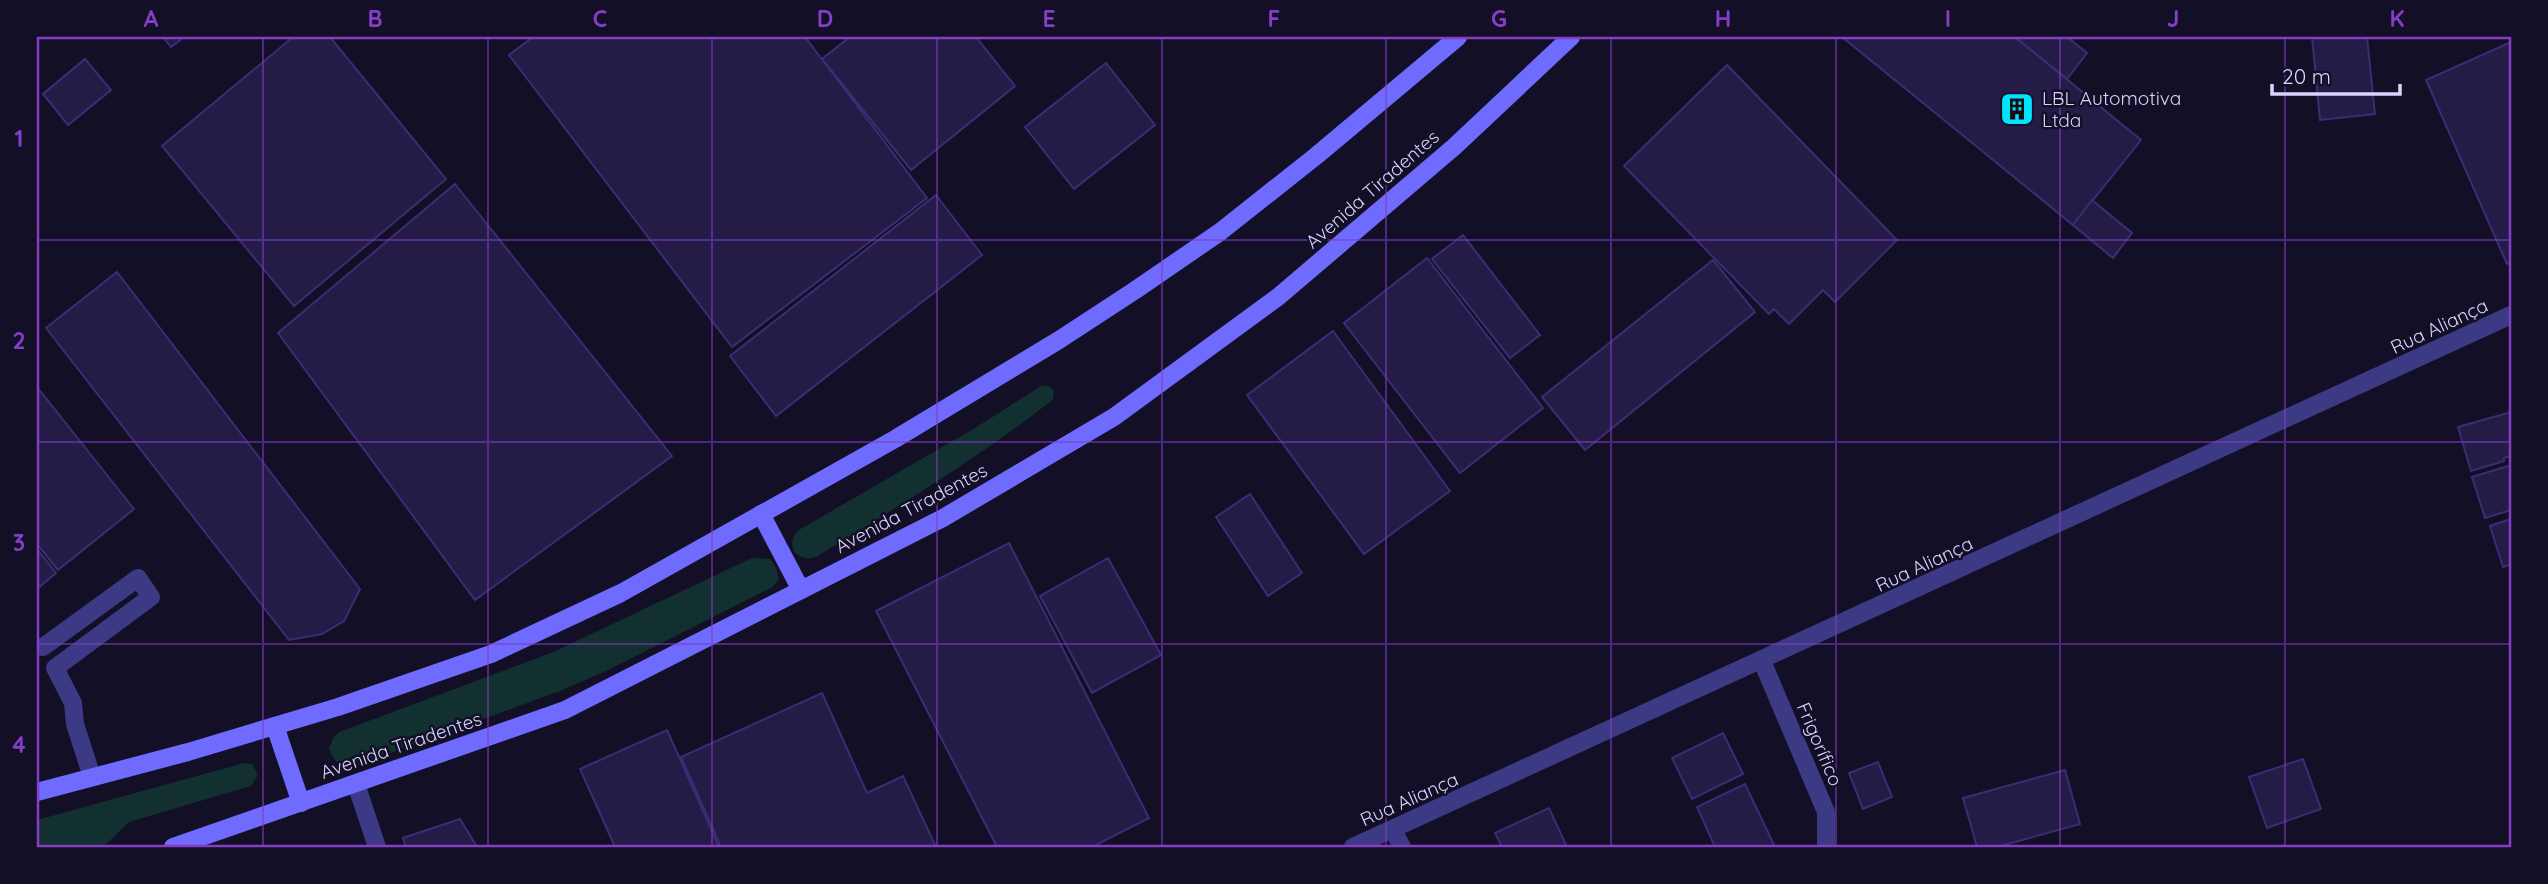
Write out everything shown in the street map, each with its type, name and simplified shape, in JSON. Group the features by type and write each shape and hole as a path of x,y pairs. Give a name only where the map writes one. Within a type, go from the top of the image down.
{"main road":[{"path":"37,792 275,726 491,654 621,593 895,439 1001,376 1145,284 1230,224 1458,37"},
{"name":"Avenida Tiradentes","path":"173,847 565,710 943,518 1114,418 1278,297 1454,147 1570,37"},
{"path":"761,514 801,590"},
{"path":"275,726 301,803"}],"street":[{"name":"Rua Aliança","path":"1353,847 2511,315"},
{"path":"43,647 138,578 151,597 55,668 73,703 75,724 92,777"},
{"name":"Frigorífico","path":"1762,661 1826,812 1825,847"},
{"path":"356,784 377,847"},
{"path":"1393,830 1402,847"}],"green space":[{"path":"1041,386 1049,386 1054,390 1053,399 964,464 816,557 803,558 795,552 792,543 797,531 975,428"},
{"path":"752,558 770,559 779,579 773,587 604,672 560,691 353,767 344,766 335,760 329,749 333,738 339,732 551,653"},
{"path":"244,763 252,764 258,775 251,786 129,822 103,847 37,847 37,820"}],"building":[{"path":"163,37 184,37 171,47"},
{"path":"293,37 330,37 446,179 294,306 162,146"},
{"path":"533,37 805,37 927,198 732,347 509,55"},
{"path":"850,37 976,37 1015,86 911,170 822,59"},
{"name":"LBL Automotiva Ltda","path":"1842,37 2015,37 2141,140 2073,225"},
{"path":"2015,37 2067,37 2087,53 2067,79"},
{"path":"2312,37 2367,37 2375,114 2320,120"},
{"path":"2511,42 2511,262 2507,264 2426,80"},
{"path":"85,59 111,90 68,125 43,94"},
{"path":"1106,63 1155,125 1074,189 1025,127"},
{"path":"1727,65 1897,240 1835,302 1823,290 1789,324 1774,309 1769,314 1624,166"},
{"path":"455,184 672,456 475,600 278,333"},
{"path":"936,195 982,255 776,416 730,356"},
{"path":"2092,200 2132,233 2113,258 2073,225"},
{"path":"1463,235 1540,335 1510,358 1432,259"},
{"path":"1427,258 1543,408 1460,473 1344,323"},
{"path":"1713,260 1755,312 1585,450 1542,397"},
{"path":"117,272 360,589 344,621 322,634 289,640 46,328"},
{"path":"1333,331 1450,491 1364,554 1247,395"},
{"path":"37,387 134,509 58,570 37,544"},
{"path":"2511,412 2511,456 2504,458 2504,461 2471,471 2458,427"},
{"path":"2511,465 2511,510 2485,518 2472,477"},
{"path":"1250,494 1302,573 1268,596 1216,517"},
{"path":"2511,519 2511,564 2503,567 2490,526"},
{"path":"1009,543 1149,818 1092,847 997,847 876,611"},
{"path":"37,549 56,573 37,589"},
{"path":"1108,558 1161,655 1092,693 1040,596"},
{"path":"822,693 867,793 903,776 936,847 721,847 681,757"},
{"path":"667,730 719,847 615,847 580,769"},
{"path":"1723,733 1743,774 1692,799 1672,758"},
{"path":"2303,759 2321,809 2267,828 2249,777"},
{"path":"1878,762 1892,797 1863,809 1849,773"},
{"path":"2065,770 2080,824 1997,847 1977,847 1963,798"},
{"path":"1745,784 1775,847 1715,847 1697,807"},
{"path":"1549,808 1567,847 1502,847 1495,833"},
{"path":"460,819 477,847 406,847 403,838"}],"place":[{"name":"LBL Automotiva Ltda","path":"2017,109"}]}
